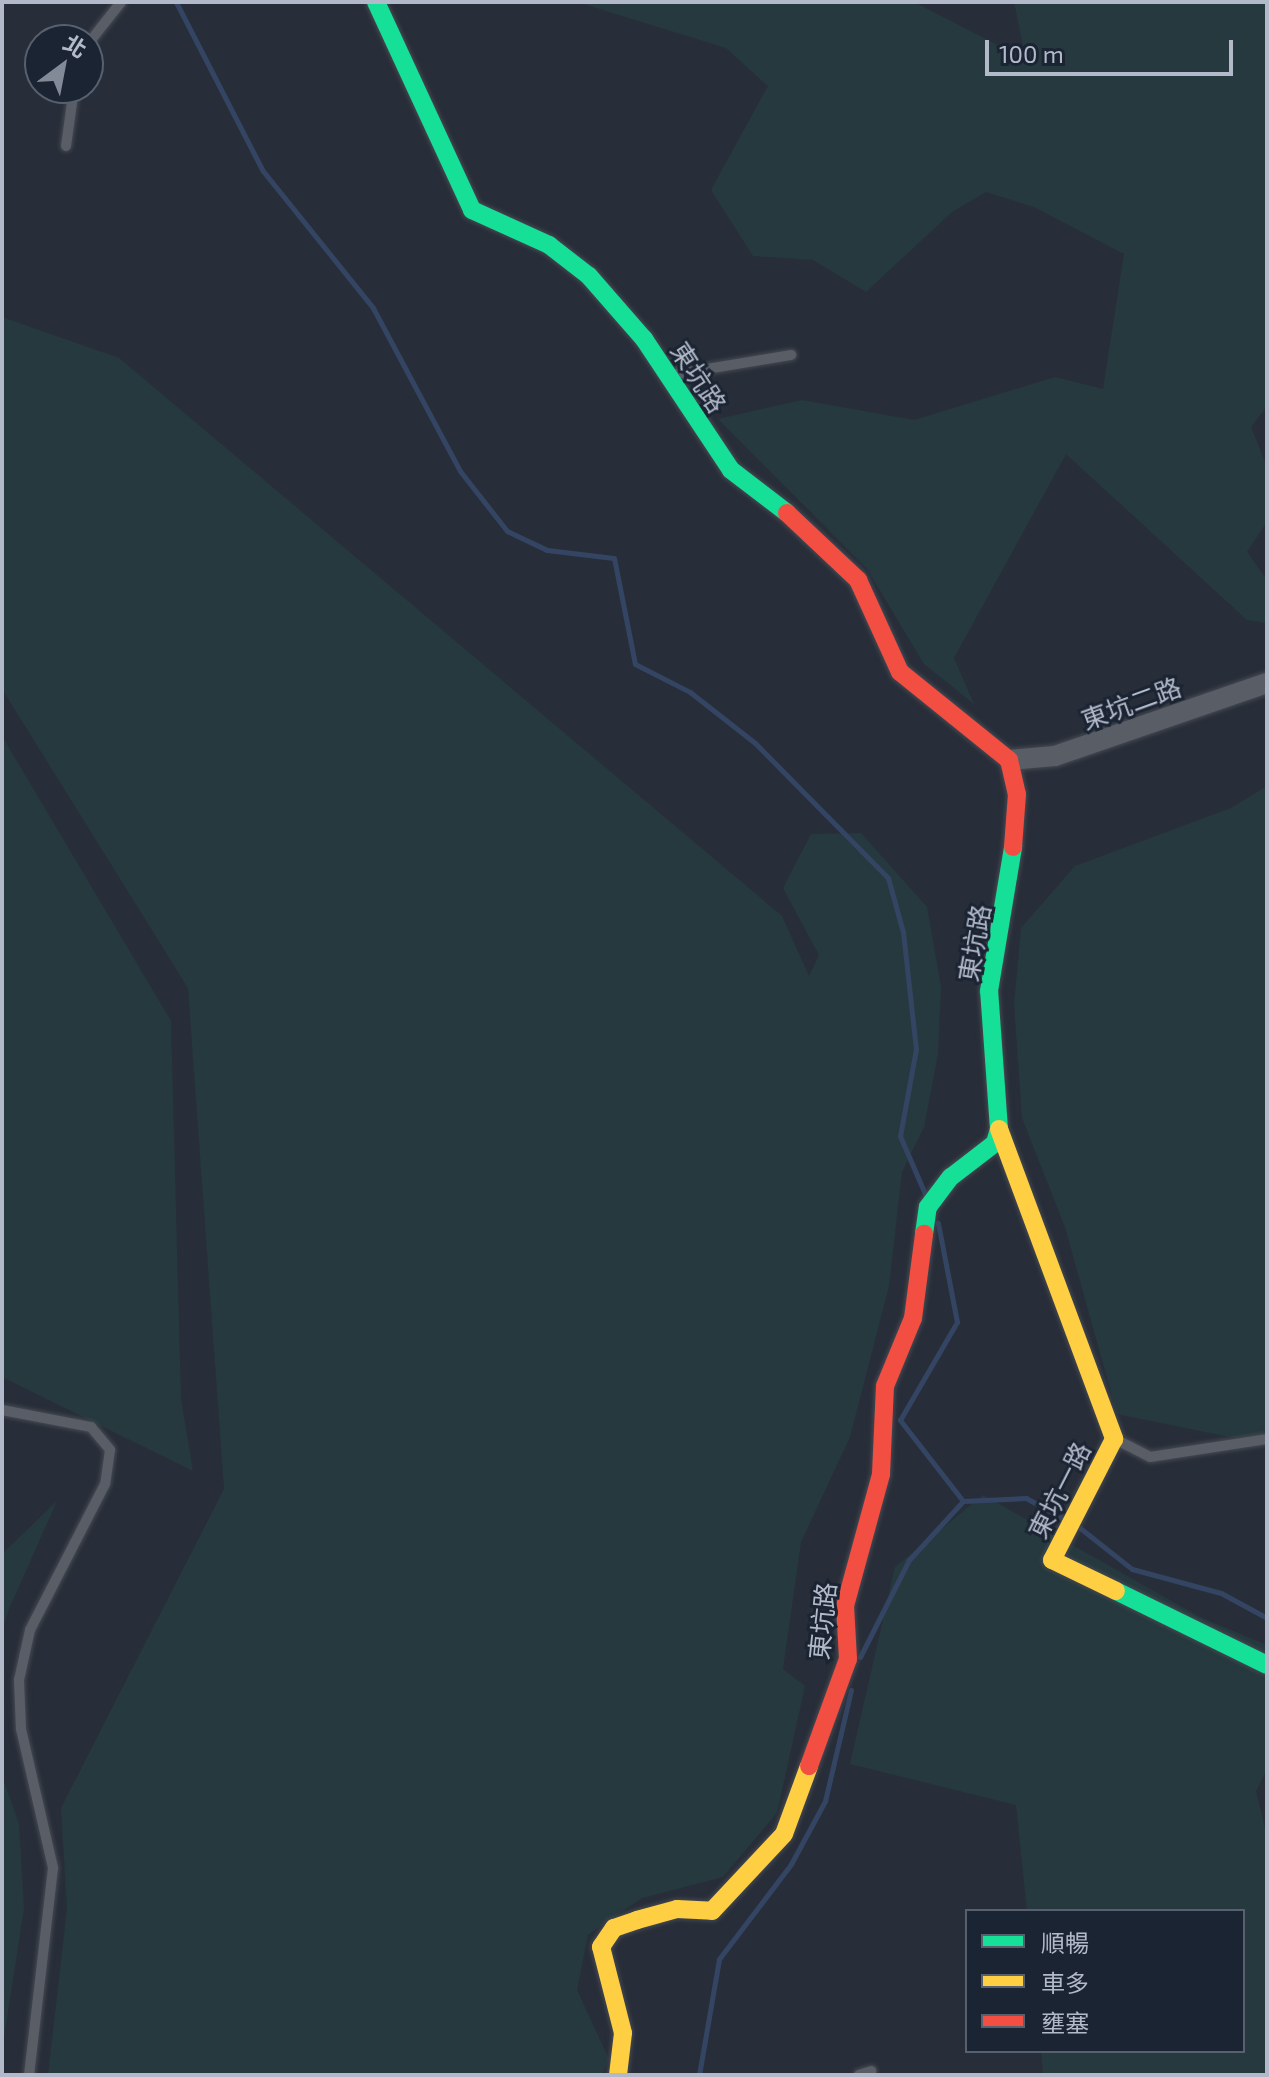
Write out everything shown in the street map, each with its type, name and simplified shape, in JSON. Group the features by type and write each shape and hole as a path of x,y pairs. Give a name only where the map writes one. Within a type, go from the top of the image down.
{"street":[{"name":"東坑路","path":"376,2 472,210 571,259 644,339 664,376 731,470 821,540 858,580 900,672 1009,760 1017,794 1008,909 989,991 999,1129 995,1143 951,1177 928,1207 913,1318 885,1386 881,1474 845,1606 848,1659 798,1803 784,1834 727,1901 712,1911 677,1909 614,1928 601,1947 602,1973 623,2033 618,2075"},
{"name":"東坑二路","path":"1009,760 1055,756 1267,683"},
{"name":"東坑一路","path":"999,1129 1114,1439 1052,1560 1267,1665"}],"lane":[{"path":"104,24 121,2"},
{"path":"66,146 72,104"},
{"path":"664,376 791,355"},
{"path":"2,1410 91,1427 110,1450 105,1484 30,1630 19,1680 21,1729 53,1868 29,2075"},
{"path":"1114,1439 1150,1457 1267,1439"},
{"path":"859,2075 871,2071"}],"green space":[{"path":"577,2 914,2 1026,60 1014,2 1267,2 1267,406 1251,427 1267,467 1267,522 1247,552 1267,580 1267,623 1247,620 1066,454 954,658 974,704 924,664 867,569 718,419 802,400 914,420 1055,377 1103,389 1124,254 1034,207 986,192 952,212 866,292 813,260 753,256 711,190 768,86 726,48"},
{"path":"2,317 119,358 782,916 809,976 819,955 783,888 811,834 861,833 927,907 941,987 938,1054 924,1127 902,1172 889,1286 850,1437 801,1542 783,1669 805,1686 777,1813 723,1877 642,1898 588,1935 577,1990 609,2059 602,2075 48,2075 67,1909 61,1808 224,1489 188,988 2,689"},
{"path":"2,736 171,1021 181,1399 193,1471 2,1377"},
{"path":"1267,786 1267,1428 1259,1443 1117,1414 1065,1227 1022,1118 1014,1005 1021,928 1075,866 1231,808"},
{"path":"983,1495 1202,1618 1267,1645 1267,1769 1256,1791 1267,1836 1267,2075 1043,2075 1041,2053 1245,2053 1245,1909 1027,1909 1016,1805 850,1764 895,1567"},
{"path":"57,1501 9,1609 2,1630 2,1554"},
{"path":"2,1776 19,1824 24,1908 2,2051"}],"waterway":[{"path":"176,2 263,171 373,308 460,471 507,531 547,550 614,558 635,664 690,692 755,743 888,878 903,932 916,1049 900,1136 926,1196"},
{"path":"860,1657 909,1560 963,1501 900,1420 957,1322 938,1223"},
{"path":"963,1501 1026,1498 1064,1519"},
{"path":"1080,1528 1132,1569 1221,1593 1267,1618"},
{"path":"699,2075 719,1959 791,1864 825,1801 851,1690"}],"traffic: fast":[{"path":"376,2 472,210 549,245 589,276 644,339 731,470 787,513"},
{"path":"924,1234 928,1207 951,1177 995,1143 999,1129 989,991 1013,847"},
{"path":"1116,1591 1267,1665"}],"traffic: slow":[{"path":"999,1129 1114,1439 1052,1560 1116,1591"},
{"path":"618,2075 623,2033 601,1947 614,1928 637,1920 677,1909 712,1911 784,1834 809,1766"}],"traffic: jam":[{"path":"787,513 858,580 900,672 1009,760 1017,794 1013,847"},
{"path":"809,1766 848,1659 845,1606 881,1474 885,1386 913,1318 924,1234"}]}
